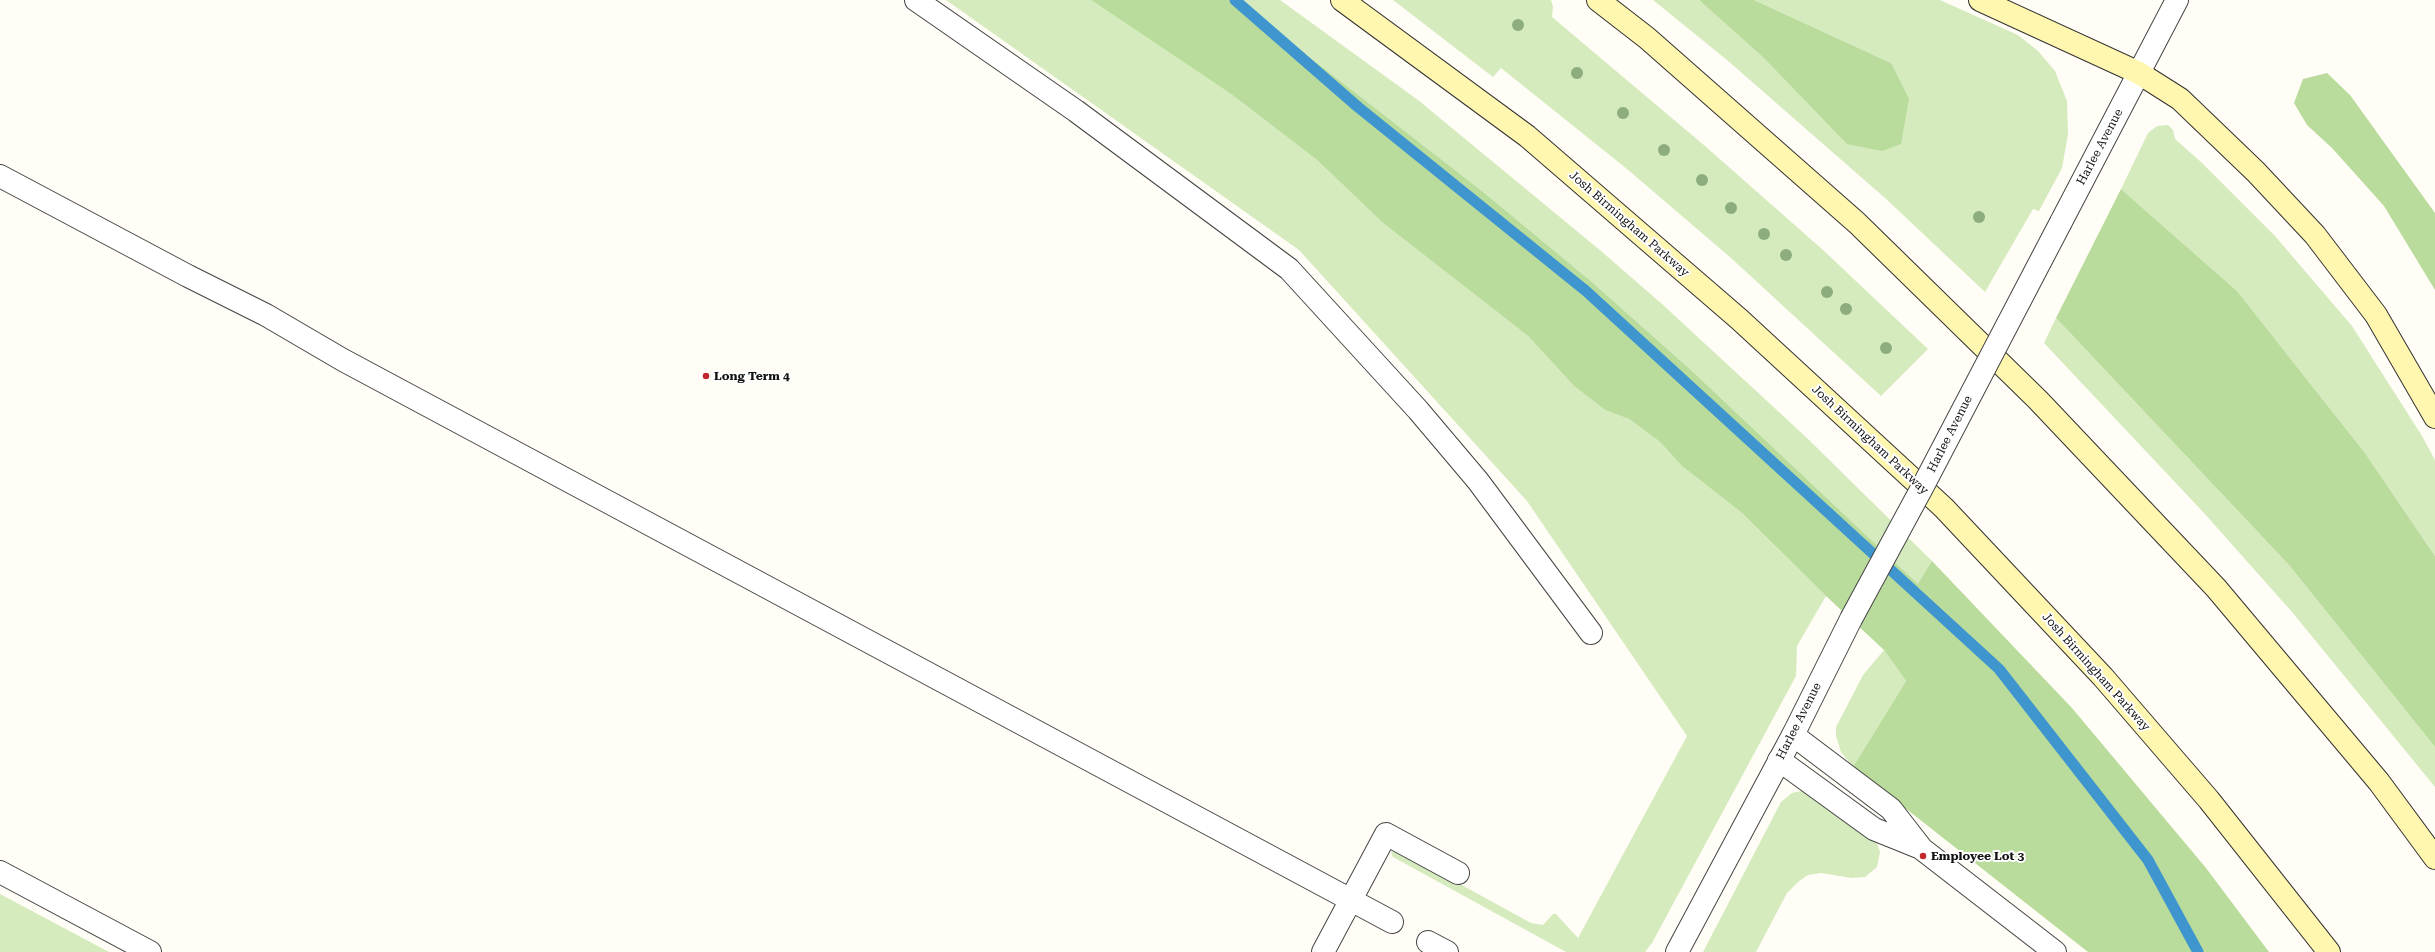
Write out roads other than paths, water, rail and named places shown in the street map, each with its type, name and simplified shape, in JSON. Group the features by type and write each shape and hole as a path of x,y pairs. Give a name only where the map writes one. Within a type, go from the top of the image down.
{"main road":[{"name":"Josh Birmingham Parkway","path":"1342,0 1527,136 1739,319 1944,508 2103,677 2209,800 2329,952"},
{"path":"1598,0 1647,38 1857,224 2038,400 2216,588 2379,782 2435,858"},
{"path":"1980,0 2139,73 2180,99 2256,172 2315,235 2376,315 2435,416"}],"street":[{"path":"916,0 1076,111 1289,269 1418,410 1478,481 1591,633"},
{"name":"Harlee Avenue","path":"1677,952 1793,735 1851,619 1923,486 2177,0"},
{"path":"0,176 188,276 266,315 343,360 1392,922"},
{"path":"1793,735 1891,809 1922,849 2055,952"},
{"path":"1779,760 1874,829 1922,849"},
{"path":"1323,952 1386,834 1458,873"},
{"path":"0,872 150,952"},
{"path":"1428,942 1447,952"}],"waterway":[{"path":"1235,0 1358,107 1586,291 1999,669 2148,860 2198,952"}],"place":[{"name":"Long Term 4","path":"706,376"},
{"name":"Employee Lot 3","path":"1923,856"}]}
